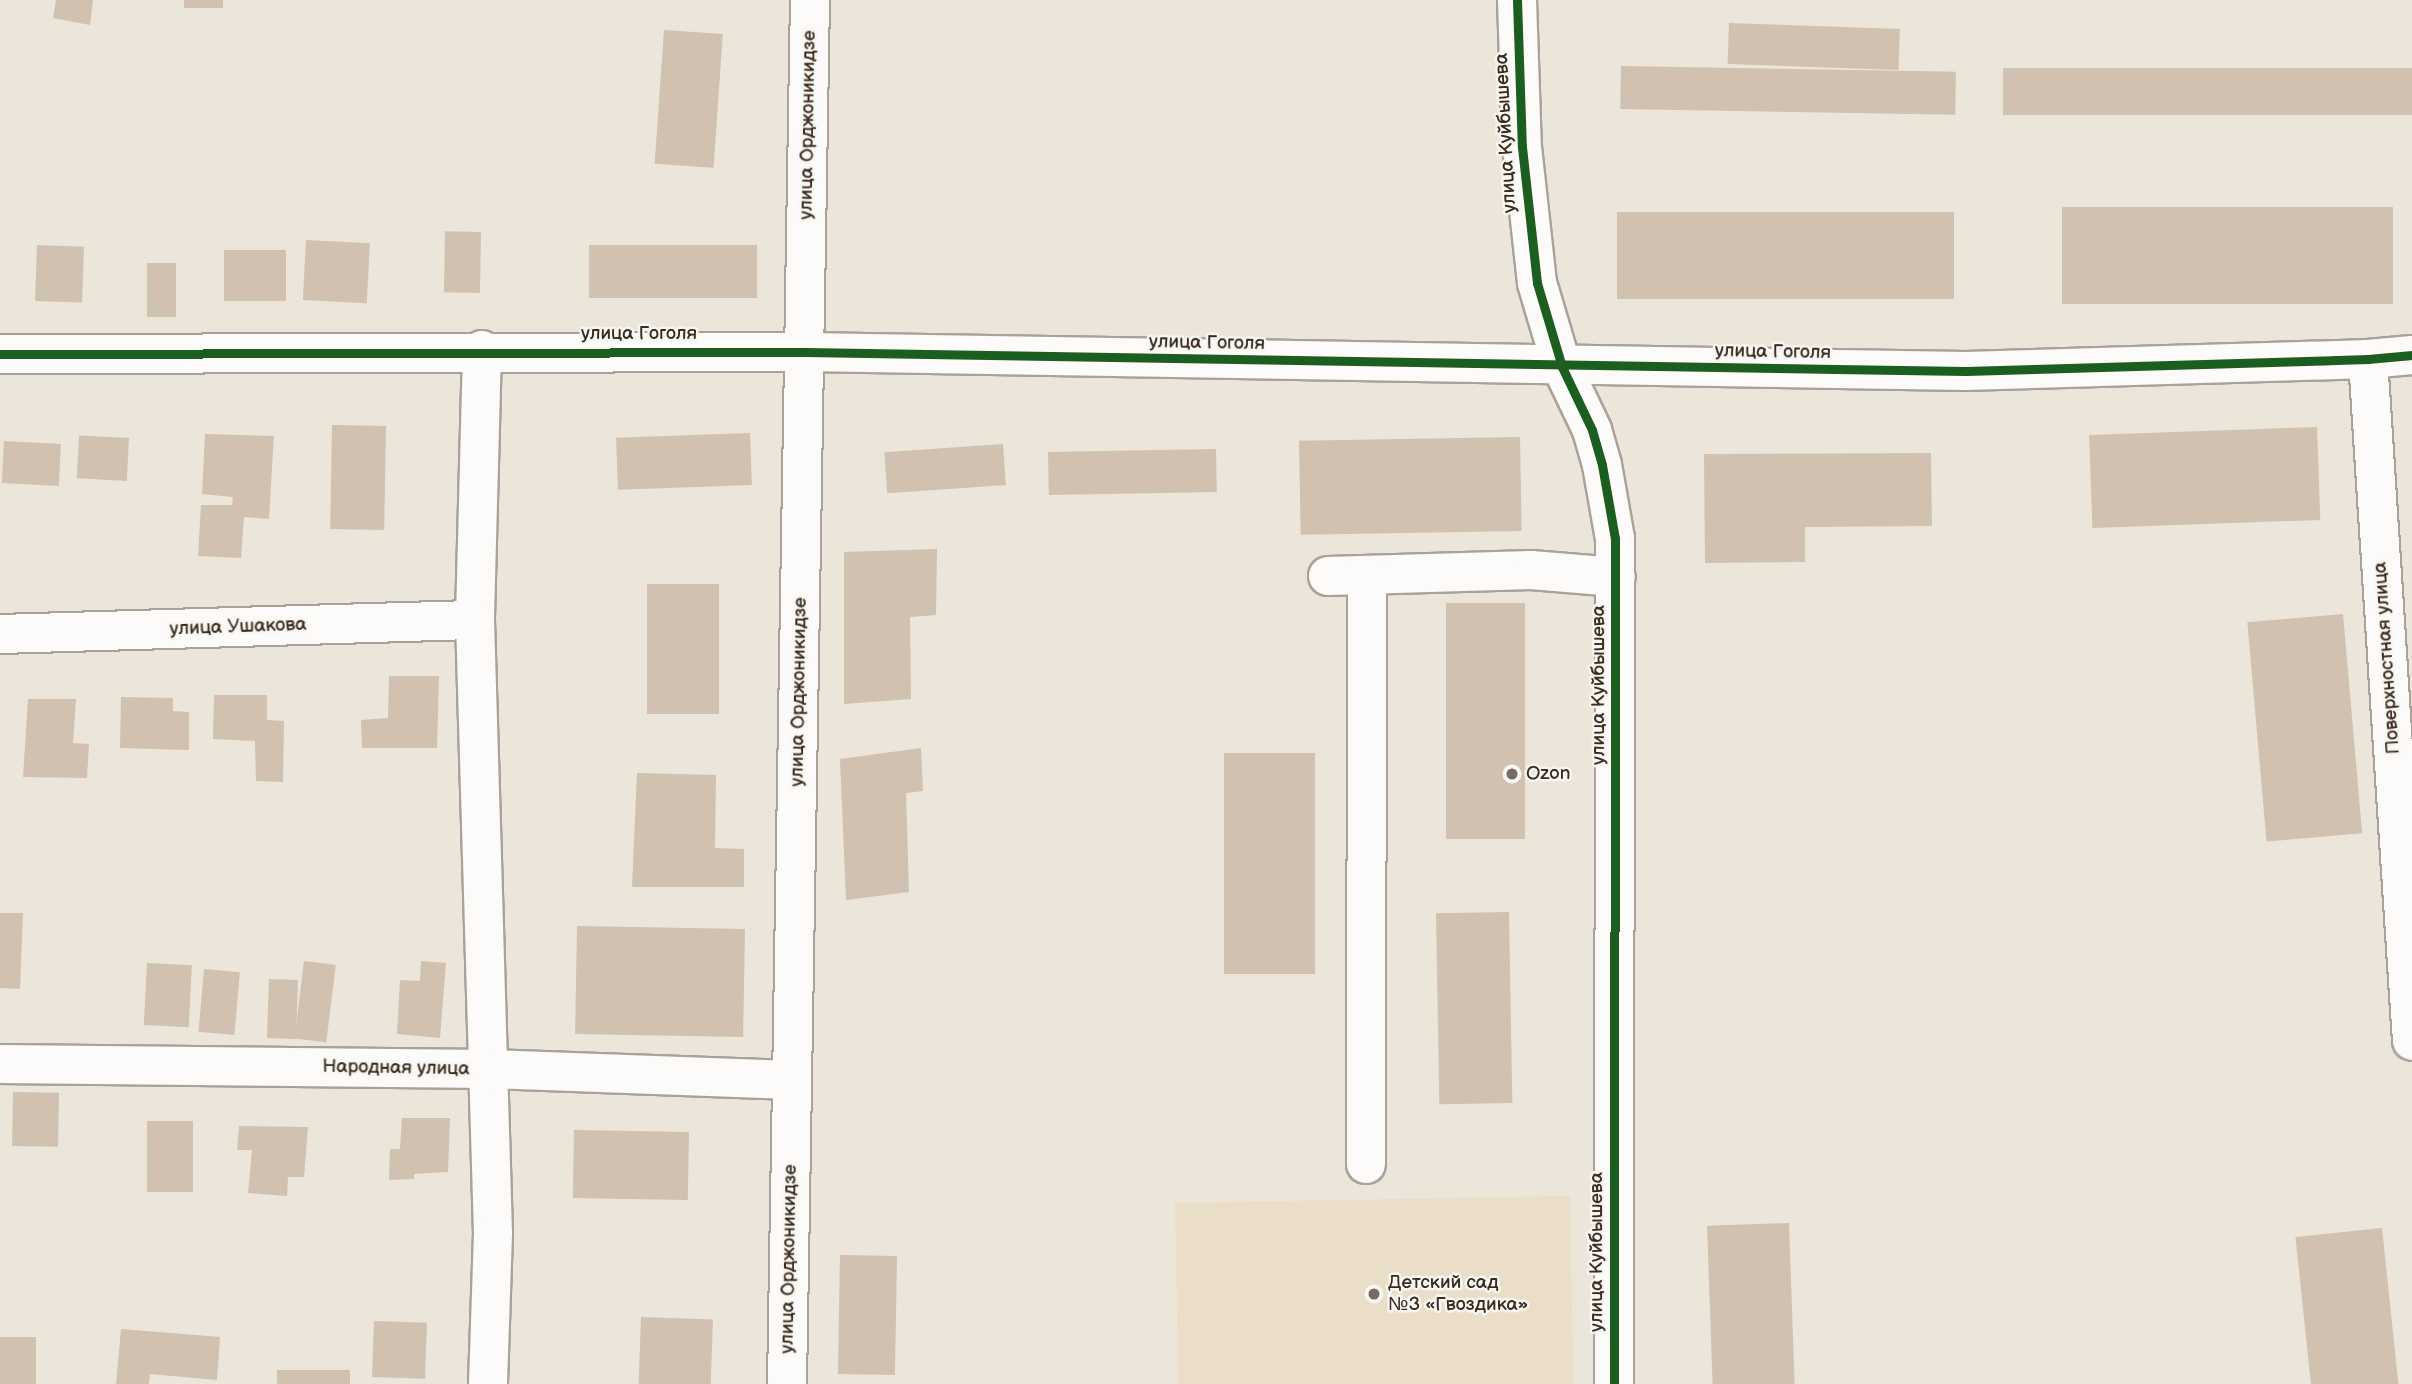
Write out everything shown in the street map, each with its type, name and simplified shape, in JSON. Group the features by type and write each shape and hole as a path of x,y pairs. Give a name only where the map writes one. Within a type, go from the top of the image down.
{"street":[{"name":"улица Орджоникидзе","path":"787,1384 810,0"},
{"name":"улица Куйбышева","path":"1517,0 1522,147 1531,248 1547,325 1562,367 1592,430 1602,465 1615,539 1614,1384"},
{"name":"улица Гоголя","path":"0,354 482,350 804,352 1966,372 2368,359 2412,355"},
{"path":"482,350 475,621 493,1233 488,1384"},
{"name":"Поверхностная улица","path":"2368,359 2412,1041"},
{"path":"1328,576 1531,570 1616,577"},
{"path":"1366,1164 1367,575"},
{"name":"улица Ушакова","path":"0,634 475,621"},
{"name":"Народная улица","path":"0,1064 489,1069 792,1080"}],"shaded area":[{"name":"Детский сад №3 «Гвоздика»","path":"1570,1196 1573,1384 1178,1384 1175,1203"}],"building":[{"path":"56,0 93,0 90,25 53,18"},
{"path":"184,0 223,0 223,8 184,8"},
{"path":"1729,23 1900,29 1898,70 1728,64"},
{"path":"664,30 723,34 714,168 655,164"},
{"path":"1621,66 1956,72 1955,115 1620,109"},
{"path":"2003,68 2412,68 2412,115 2003,115"},
{"path":"2062,207 2393,207 2393,304 2062,304"},
{"path":"1617,212 1954,212 1954,299 1617,299"},
{"path":"445,231 481,232 480,293 444,292"},
{"path":"306,240 370,243 367,303 303,300"},
{"path":"37,245 84,247 82,303 35,301"},
{"path":"589,245 757,245 757,298 589,298"},
{"path":"224,250 286,250 286,301 224,301"},
{"path":"147,263 176,263 176,317 147,317"},
{"path":"332,425 386,426 384,530 330,529"},
{"path":"2317,427 2320,520 2092,528 2089,435"},
{"path":"750,433 752,485 618,490 616,438"},
{"path":"205,434 274,436 269,519 244,517 241,558 198,556 201,505 232,505 233,497 202,494"},
{"path":"79,435 129,438 127,481 77,478"},
{"path":"1520,437 1522,531 1301,535 1299,441"},
{"path":"4,441 61,444 59,486 2,483"},
{"path":"1003,444 1006,485 887,493 884,452"},
{"path":"1216,449 1217,492 1049,495 1048,452"},
{"path":"1931,453 1932,526 1805,527 1805,562 1705,563 1704,454"},
{"path":"937,549 936,615 910,617 911,699 844,704 844,552"},
{"path":"647,584 719,584 719,714 647,714"},
{"path":"1446,603 1525,603 1525,839 1446,839"},
{"path":"2343,614 2362,833 2267,842 2247,622"},
{"path":"389,676 439,676 437,748 362,748 361,720 388,718"},
{"path":"214,695 267,695 267,720 284,721 283,782 256,781 255,741 213,739"},
{"path":"121,697 173,698 173,711 189,712 189,750 120,748"},
{"path":"28,699 76,699 73,743 89,744 87,778 23,777"},
{"path":"921,748 923,791 906,793 909,892 846,900 840,759"},
{"path":"1224,753 1315,753 1315,974 1224,974"},
{"path":"637,773 716,775 715,848 744,849 744,887 632,887"},
{"path":"1509,912 1512,1103 1439,1104 1436,913"},
{"path":"0,913 23,913 20,989 0,988"},
{"path":"577,926 745,929 743,1037 575,1034"},
{"path":"304,961 336,965 326,1042 294,1038"},
{"path":"421,961 446,963 440,1038 397,1034 400,980 420,981"},
{"path":"147,963 192,965 189,1027 144,1025"},
{"path":"204,969 240,972 234,1035 199,1032"},
{"path":"269,979 298,980 296,1039 267,1038"},
{"path":"13,1092 59,1093 58,1147 12,1146"},
{"path":"402,1118 450,1118 448,1172 414,1174 414,1179 389,1180 390,1149 400,1149"},
{"path":"147,1121 193,1121 193,1192 147,1192"},
{"path":"239,1126 308,1127 304,1177 288,1177 287,1196 248,1193 252,1150 237,1150"},
{"path":"574,1130 689,1132 688,1200 573,1198"},
{"path":"1789,1223 1795,1384 1713,1384 1707,1226"},
{"path":"2382,1228 2398,1384 2311,1384 2295,1237"},
{"path":"840,1255 897,1256 895,1375 838,1374"},
{"path":"641,1317 713,1320 711,1384 639,1384"},
{"path":"374,1321 427,1323 425,1379 372,1377"},
{"path":"121,1329 220,1337 217,1380 150,1374 149,1384 116,1384"},
{"path":"0,1337 36,1337 36,1384 0,1384"},
{"path":"277,1370 350,1370 350,1384 277,1384"}],"cycle path":[{"path":"1517,0 1522,147 1537,283 1562,367 1592,430 1602,465 1615,539 1614,1384"},
{"path":"0,354 805,352 1966,371 2368,359 2412,355"}],"place":[{"name":"Ozon","path":"1512,774"},
{"name":"Детский сад №3 «Гвоздика»","path":"1374,1294"}]}
